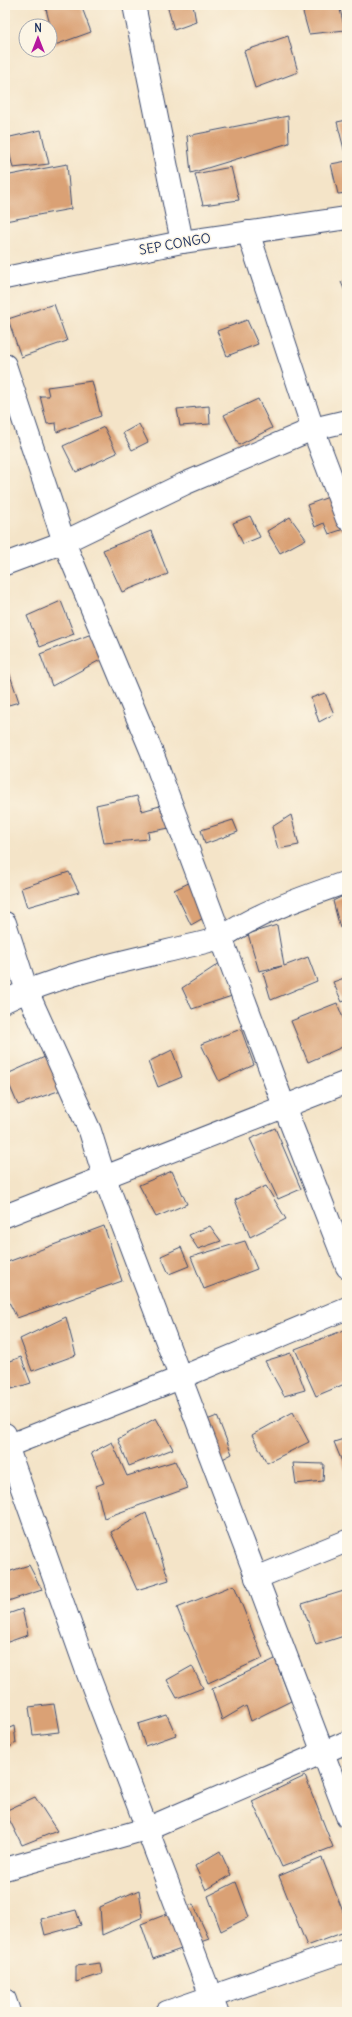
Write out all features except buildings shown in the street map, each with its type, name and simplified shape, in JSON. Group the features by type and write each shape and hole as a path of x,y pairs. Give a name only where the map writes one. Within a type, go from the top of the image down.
{"street":[{"path":"134,5 182,242"},
{"name":"SEP CONGO","path":"5,278 182,242 347,218"},
{"path":"248,232 313,429 347,519"},
{"path":"5,365 64,542 151,750 284,1106 347,1267"},
{"path":"5,564 64,542 184,484 313,429 347,421"},
{"path":"5,1001 27,991 90,970 221,938 236,928 300,898 347,882"},
{"path":"5,923 27,991 90,1131 104,1176 321,1752 347,1816"},
{"path":"5,1216 347,1082"},
{"path":"215,2005 146,1829 88,1674 6,1442 180,1378 347,1308"},
{"path":"256,1578 347,1541"},
{"path":"5,1870 146,1829 347,1742"},
{"path":"167,2012 215,2005 347,1950"},
{"path":"5,2000 10,2012"}]}
